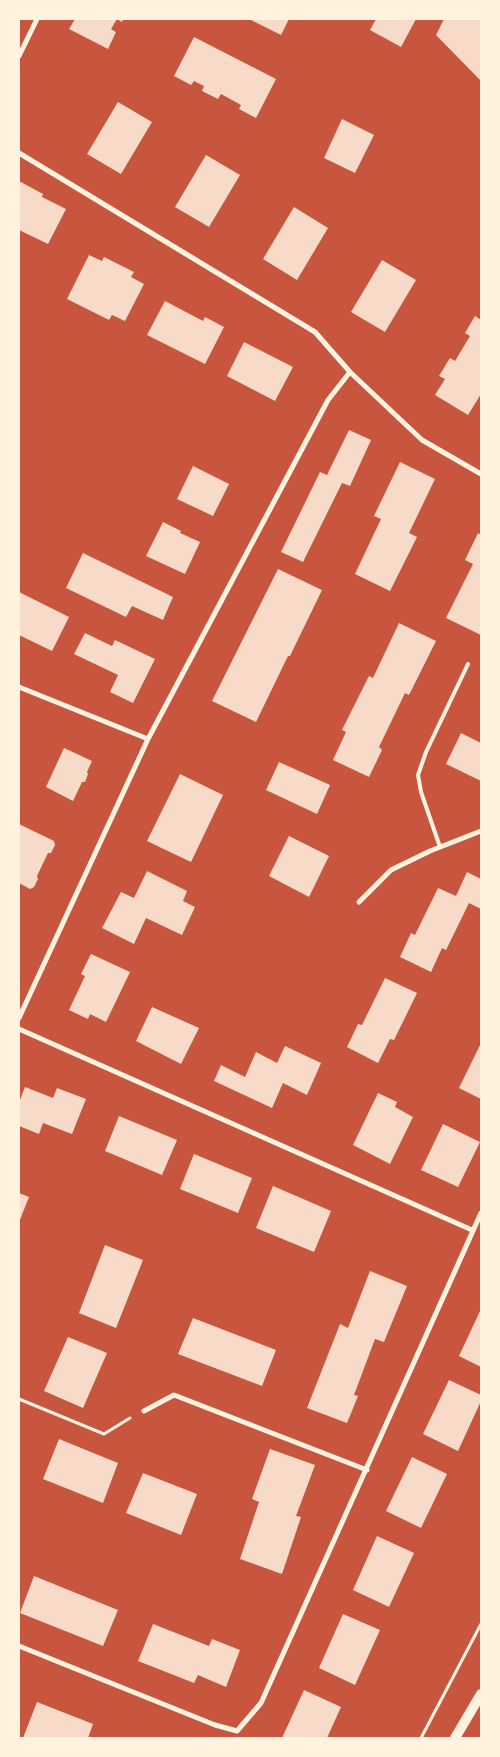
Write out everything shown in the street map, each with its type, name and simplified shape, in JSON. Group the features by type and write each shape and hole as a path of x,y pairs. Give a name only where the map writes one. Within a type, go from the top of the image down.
{"main road":[{"path":"454,1738 481,1694"}],"street":[{"path":"19,56 36,19"},
{"path":"19,153 315,332 350,372 422,440 481,474"},
{"path":"19,1018 148,739 328,400 350,372"},
{"path":"19,687 148,739"},
{"path":"359,902 391,870 440,847 481,831"},
{"path":"19,1029 472,1230"},
{"path":"19,1646 215,1725 237,1731 261,1703 481,1213"},
{"path":"144,1411 174,1395 367,1470"}],"lane":[{"path":"440,847 421,792 418,775 426,752 468,664"}],"path":[{"path":"19,1399 104,1434 144,1411"},
{"path":"421,1738 481,1624"}],"building":[{"path":"75,19 117,19 111,29 116,32 108,49 69,29"},
{"path":"249,19 289,19 281,35"},
{"path":"376,19 416,19 401,47 370,30"},
{"path":"444,19 481,19 480,80 436,35"},
{"path":"194,37 276,79 256,118 239,109 241,105 221,94 218,99 202,91 204,86 194,81 191,85 174,76"},
{"path":"118,102 152,122 121,174 87,154"},
{"path":"342,119 374,135 355,173 324,158"},
{"path":"206,155 240,175 209,227 175,207"},
{"path":"19,181 43,194 42,197 66,209 48,244 19,230"},
{"path":"294,207 328,228 297,280 263,259"},
{"path":"89,255 102,261 104,257 134,272 131,277 144,284 125,321 112,315 109,320 67,299"},
{"path":"382,260 416,280 385,332 351,312"},
{"path":"165,301 203,321 205,317 224,327 205,364 147,335"},
{"path":"475,316 481,320 481,394 468,415 435,395 445,379 439,376 450,358 455,361 470,336 465,333"},
{"path":"244,342 293,367 275,401 227,376"},
{"path":"349,430 371,440 350,486 342,483 303,562 281,552 320,472 327,475"},
{"path":"400,462 435,479 409,533 417,537 390,591 355,574 381,519 374,516"},
{"path":"193,466 229,484 213,516 177,499"},
{"path":"163,522 181,531 180,533 200,542 185,574 146,556"},
{"path":"478,533 481,535 481,635 446,618 473,564 465,560"},
{"path":"83,553 173,597 163,620 132,606 126,617 66,588"},
{"path":"278,569 322,590 256,722 212,701"},
{"path":"19,592 69,617 52,651 19,635"},
{"path":"399,623 436,641 409,695 405,693 379,747 382,750 369,777 333,760 346,732 342,730 369,676 373,678"},
{"path":"85,633 112,646 115,640 155,659 133,703 110,692 118,675 74,654"},
{"path":"461,733 481,743 481,781 446,764"},
{"path":"64,748 92,761 85,782 82,782 73,801 46,787"},
{"path":"279,762 330,785 317,814 266,790"},
{"path":"180,774 223,795 191,862 147,841"},
{"path":"19,824 54,841 55,845 51,853 48,853 34,887 30,889 19,883"},
{"path":"289,836 329,856 309,897 269,876"},
{"path":"147,871 187,891 183,901 195,907 182,935 146,918 134,944 102,928 121,892 134,898"},
{"path":"467,872 481,879 481,909 469,903 446,950 442,948 431,972 400,957 411,933 415,935 438,888 456,896"},
{"path":"91,954 130,972 106,1022 90,1014 88,1019 69,1010 85,976 81,974"},
{"path":"385,978 417,993 394,1040 390,1039 378,1063 347,1047 358,1024 362,1025"},
{"path":"152,1007 199,1028 181,1064 136,1041"},
{"path":"481,1043 481,1099 459,1088"},
{"path":"285,1046 321,1063 307,1095 283,1083 272,1108 214,1081 221,1065 245,1077 256,1052 277,1063"},
{"path":"25,1087 53,1098 57,1088 86,1099 72,1134 43,1123 39,1134 19,1126 19,1102"},
{"path":"378,1093 397,1102 395,1107 413,1117 390,1164 353,1145"},
{"path":"119,1116 177,1140 162,1175 105,1151"},
{"path":"443,1124 480,1142 458,1187 421,1170"},
{"path":"194,1154 252,1178 238,1213 180,1189"},
{"path":"273,1186 331,1211 314,1252 256,1228"},
{"path":"19,1193 29,1197 19,1222"},
{"path":"105,1245 143,1260 116,1328 79,1313"},
{"path":"370,1271 407,1286 384,1342 375,1339 354,1395 358,1396 347,1423 307,1408 340,1324 348,1328"},
{"path":"481,1309 481,1367 459,1356"},
{"path":"193,1318 276,1350 262,1386 178,1354"},
{"path":"68,1337 107,1353 83,1408 44,1391"},
{"path":"449,1380 481,1395 481,1401 458,1451 423,1434"},
{"path":"59,1439 118,1463 103,1503 43,1479"},
{"path":"270,1449 315,1465 296,1516 301,1517 282,1574 240,1559 259,1502 252,1499"},
{"path":"412,1457 447,1474 421,1528 386,1511"},
{"path":"143,1473 197,1494 181,1535 126,1513"},
{"path":"377,1536 414,1553 389,1607 353,1590"},
{"path":"34,1576 118,1610 103,1646 20,1613"},
{"path":"343,1614 380,1630 355,1685 319,1668"},
{"path":"153,1624 209,1646 212,1639 240,1650 226,1687 198,1675 194,1683 138,1661"},
{"path":"304,1690 341,1707 327,1738 282,1738"},
{"path":"37,1702 93,1724 88,1738 23,1738"}]}
